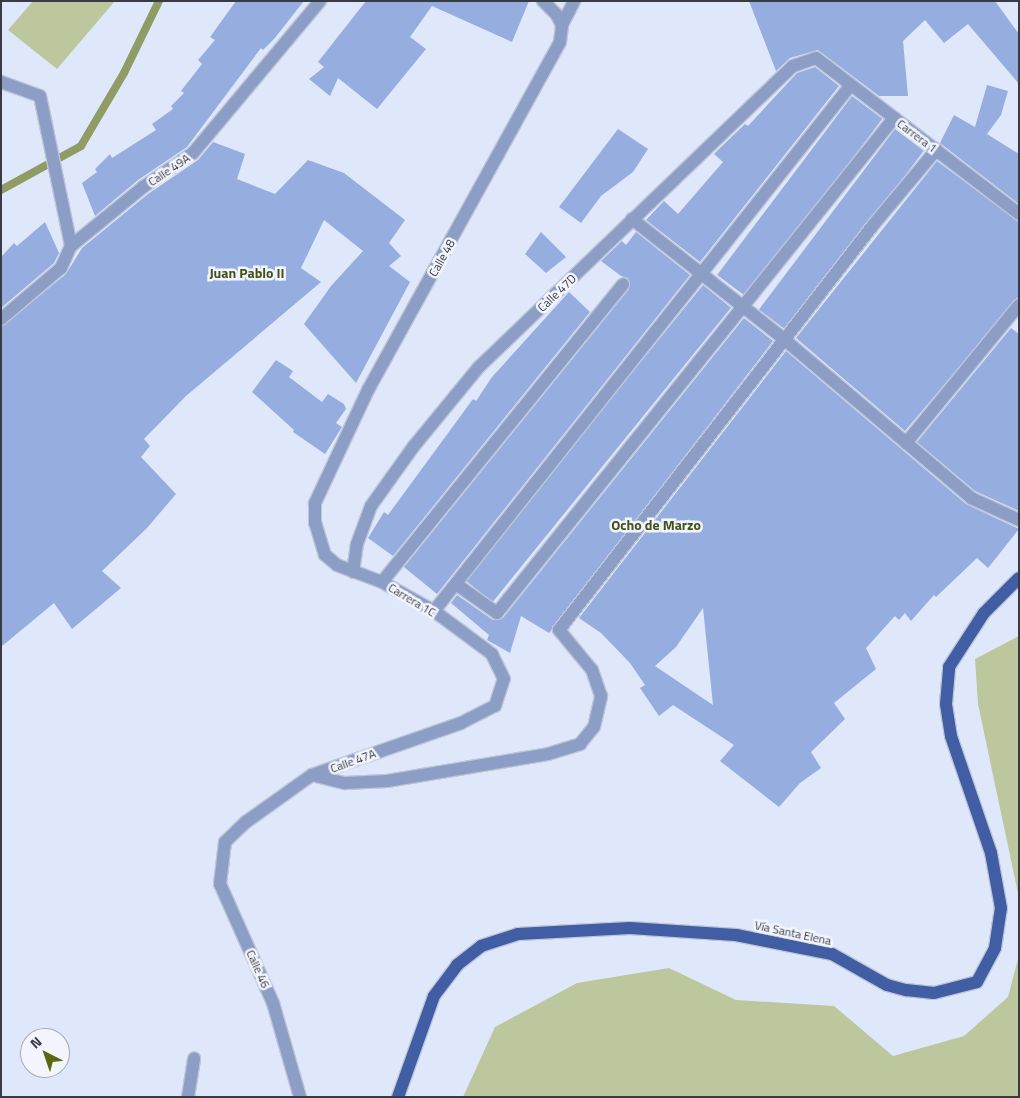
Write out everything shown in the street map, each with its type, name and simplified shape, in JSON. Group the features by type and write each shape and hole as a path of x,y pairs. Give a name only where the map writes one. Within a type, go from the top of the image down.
{"main road":[{"name":"Vía Santa Elena","path":"398,1097 434,996 457,965 481,946 518,934 630,928 736,935 832,954 887,985 906,990 934,993 977,982 995,948 1001,908 991,853 951,736 946,704 949,667 984,613 1019,578"}],"street":[{"name":"Calle 49A","path":"1,319 61,268 70,246 143,188 193,153 320,1"},
{"path":"543,1 559,20"},
{"name":"Calle 48","path":"315,503 368,390 550,63 560,42 559,20 574,1"},
{"name":"Carrera 1","path":"816,58 1019,214"},
{"name":"Calle 47D","path":"353,572 357,544 370,506 414,446 479,367 775,81 793,66 816,58"},
{"path":"1,82 40,96 63,199 70,246"},
{"path":"434,611 850,86"},
{"path":"456,584 497,613 894,118"},
{"path":"312,775 345,783 387,781 548,754 580,744 594,727 602,696 592,670 559,630 615,554 666,495 874,224 936,150"},
{"path":"632,219 785,340 971,498 1019,520"},
{"path":"382,582 623,284"},
{"path":"906,443 1019,305"},
{"name":"Carrera 1C","path":"315,503 315,523 325,555 337,566 382,582 434,611 492,654 504,679 495,706"},
{"name":"Calle 47A","path":"225,842 246,822 312,775 461,723 495,706"},
{"name":"Calle 46","path":"225,842 220,884 273,1003 300,1097"},
{"path":"188,1097 194,1058"}],"green space":[{"path":"33,1 115,1 57,69 8,30"},
{"path":"1019,636 1019,898 978,704 975,659"},
{"path":"1019,955 1019,1097 463,1097 495,1027 577,983 669,968 736,1000 834,1006 893,1056 964,1036 1008,997"}],"building":[{"path":"236,1 304,1 274,39 263,50 261,48 187,147 138,180 95,216 82,183 97,172 95,169 110,154 112,158 156,130 152,124 173,109 171,106 184,93 181,91 202,64 198,60 215,40 210,37"},
{"path":"366,1 529,1 512,42 432,6 410,37 426,49 377,109 338,78 330,96 309,79 324,67 318,62"},
{"path":"749,1 995,1 1019,34 1019,84 968,24 944,43 925,20 903,41 908,96 879,96 818,50 790,58 776,71"},
{"path":"815,67 839,86 700,262 646,220 664,201 678,214 723,162 714,154 745,124 748,126 797,73"},
{"path":"987,85 1008,91 1001,115 987,134 1019,154 1019,204 940,143 954,115 975,127"},
{"path":"852,96 882,119 748,298 717,275"},
{"path":"618,129 648,149 633,172 601,196 581,223 559,207"},
{"path":"895,129 924,151 788,331 759,309"},
{"path":"213,142 245,154 237,179 275,194 308,160 344,173 405,220 389,243 401,256 389,266 410,282 356,383 304,324 331,286 363,251 324,220 301,268 321,282 186,396 144,439 150,446 141,457 176,494 147,528 102,571 121,588 72,629 54,603 1,647 1,327 66,274 82,248 148,194 198,160"},
{"path":"937,161 1019,222 1019,296 905,431 796,338"},
{"path":"45,222 59,253 54,263 1,308 1,257 14,243 17,246"},
{"path":"541,232 566,257 546,273 525,254"},
{"path":"636,232 690,275 437,594 404,567 629,289 628,278 621,276 601,261 622,241 626,245"},
{"path":"703,285 731,308 492,602 464,580"},
{"path":"569,292 590,312 393,556 368,538 384,512 388,515 473,399 476,401 492,377"},
{"path":"744,318 773,341 549,633 521,616 510,653 487,640 489,635 451,603 457,595 493,620 503,618"},
{"path":"1011,328 1019,334 1019,511 975,491 917,442"},
{"path":"786,351 966,504 1019,529 988,568 977,558 936,597 934,595 911,621 905,613 899,620 895,616 866,648 876,669 834,703 845,719 811,752 821,768 800,783 779,807 720,761 734,745 673,705 659,716 640,688 645,685 630,663 601,633 579,618","holes":["703,608 713,705 655,666 676,647"]},
{"path":"276,360 293,371 289,377 322,402 328,394 344,404 346,409 336,423 342,427 325,454 293,432 294,430 252,392"}],"waterway":[{"path":"1,190 81,146 124,73 159,1"}],"district":[{"name":"Juan Pablo II","path":"247,273"},
{"name":"Ocho de Marzo","path":"656,525"}]}
